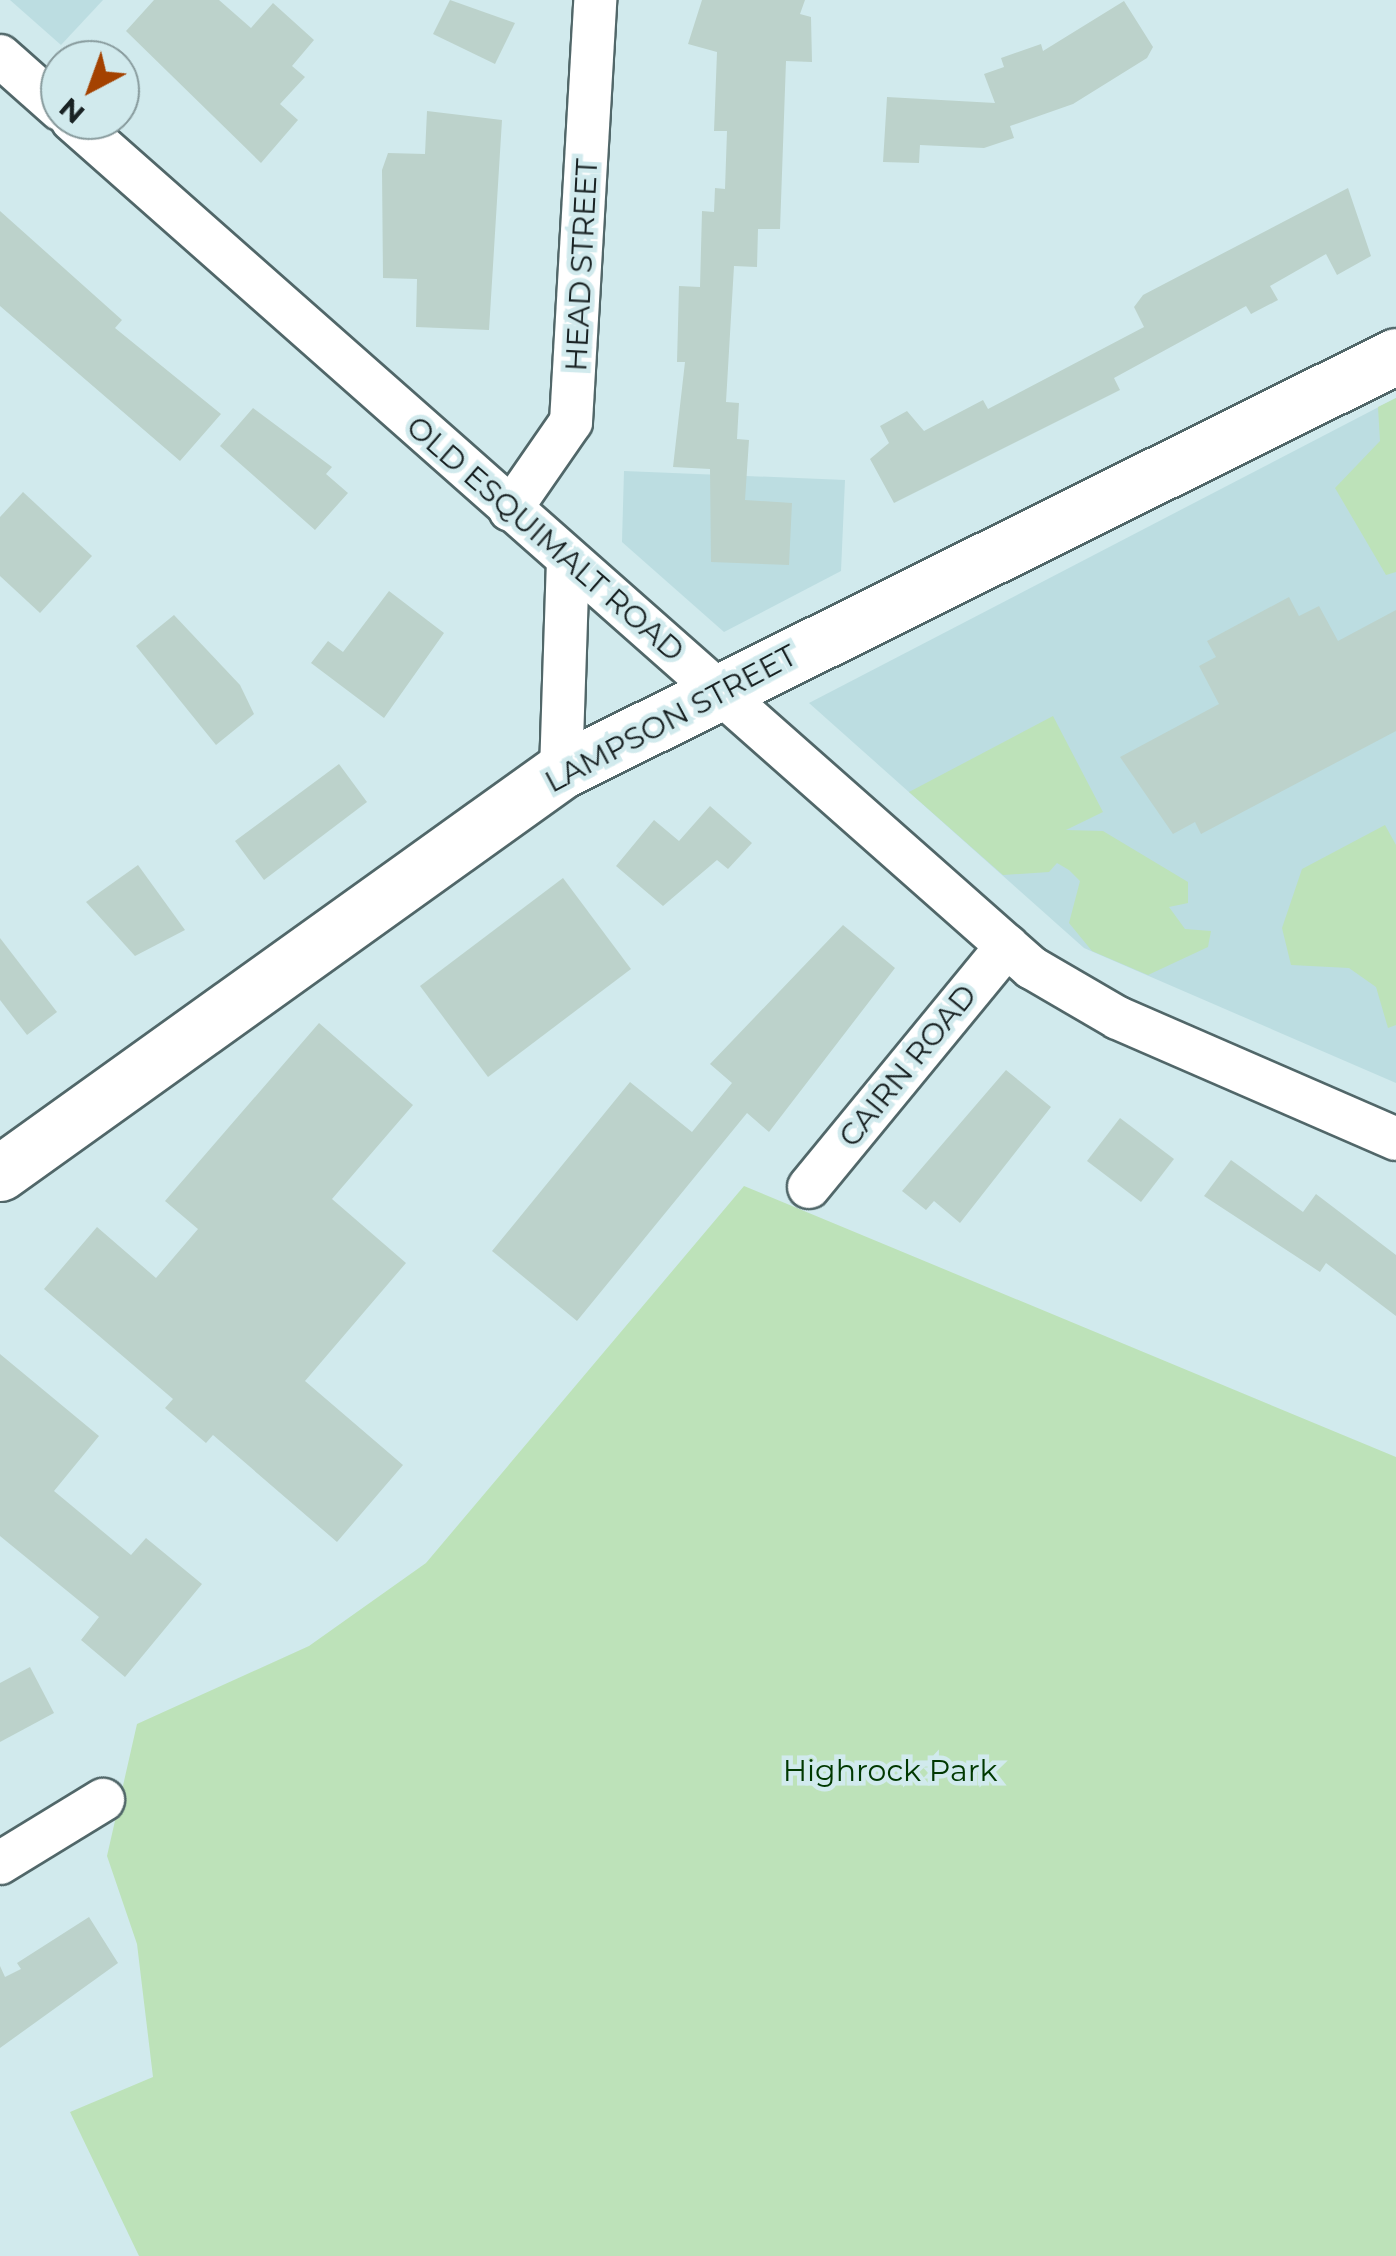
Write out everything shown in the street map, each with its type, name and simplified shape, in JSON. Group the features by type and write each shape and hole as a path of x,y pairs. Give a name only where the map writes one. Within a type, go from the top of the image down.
{"main road":[{"name":"LAMPSON STREET","path":"0,1173 561,772 1396,356"}],"street":[{"name":"HEAD STREET","path":"510,510 570,422 595,0"},
{"path":"0,56 40,91"},
{"name":"OLD ESQUIMALT ROAD","path":"94,140 1007,946 1103,1011 1396,1139"},
{"path":"561,772 568,561"},
{"name":"CAIRN ROAD","path":"809,1187 1007,946"},
{"path":"0,1863 103,1800"}],"shaded area":[{"path":"10,0 103,0 66,40 55,40"},
{"path":"1396,398 1396,1083 1084,948 809,703"},
{"path":"624,471 845,480 841,571 724,632 622,542"}],"green space":[{"path":"1396,398 1396,572 1386,575 1335,488 1380,441 1378,407"},
{"path":"1053,716 1103,812 1066,830 1103,831 1188,882 1188,903 1169,907 1185,929 1211,931 1208,947 1148,975 1092,951 1069,923 1080,881 1069,870 1057,863 1049,872 1003,875 909,792"},
{"path":"1385,825 1396,845 1396,1025 1388,1028 1376,987 1349,968 1291,965 1282,928 1302,869"},
{"name":"Highrock Park","path":"744,1186 1396,1457 1396,2256 139,2256 70,2112 153,2077 137,1944 107,1856 137,1724 309,1646 426,1563"}],"building":[{"path":"154,0 219,0 251,28 273,3 314,40 292,66 305,77 280,104 298,120 261,163 140,45 140,40 126,31"},
{"path":"450,0 515,23 495,64 433,34"},
{"path":"702,0 805,0 800,14 811,17 812,62 786,61 780,229 758,229 757,267 734,266 726,402 739,403 737,439 749,440 745,500 792,503 789,565 711,562 710,469 673,467 685,362 677,362 679,286 700,287 702,211 714,212 715,188 725,189 727,131 714,131 717,52 688,44"},
{"path":"1124,1 1153,47 1147,58 1073,104 1010,126 1014,138 984,148 920,145 919,163 883,162 887,97 995,103 984,74 1004,67 1001,58 1041,44 1043,51"},
{"path":"427,111 502,120 489,330 416,327 417,279 383,278 382,170 388,153 425,154"},
{"path":"1348,188 1371,256 1337,275 1326,254 1270,286 1278,300 1251,314 1246,306 1114,378 1120,390 894,503 870,459 889,443 880,426 907,411 924,431 983,400 988,409 1144,327 1134,307 1143,295"},
{"path":"0,211 122,320 115,328 221,414 180,461 0,306"},
{"path":"253,408 332,467 326,474 348,493 315,530 220,446"},
{"path":"23,492 92,556 40,613 0,576 0,517"},
{"path":"389,591 444,633 384,718 311,663 328,641 343,652"},
{"path":"1289,597 1299,616 1319,606 1338,641 1396,610 1396,731 1201,834 1195,822 1173,834 1120,757 1219,704 1199,666 1216,657 1207,641"},
{"path":"174,615 240,685 254,714 216,745 136,646"},
{"path":"339,764 367,802 264,880 235,841"},
{"path":"710,806 752,843 728,869 717,860 663,906 616,866 654,820 679,841"},
{"path":"138,865 185,930 135,956 86,902"},
{"path":"563,878 631,969 488,1077 420,986"},
{"path":"843,925 895,968 769,1132 747,1113 577,1321 492,1251 630,1082 692,1132 732,1083 710,1064"},
{"path":"0,938 57,1012 27,1035 0,1000"},
{"path":"319,1023 413,1105 332,1199 406,1263 305,1381 403,1465 337,1542 213,1435 206,1443 165,1408 173,1399 44,1289 97,1227 156,1278 198,1229 165,1201"},
{"path":"1006,1070 1051,1107 960,1223 934,1201 926,1210 902,1191"},
{"path":"1120,1118 1174,1159 1141,1202 1087,1161"},
{"path":"1231,1160 1303,1212 1316,1194 1396,1255 1396,1316 1326,1263 1320,1272 1204,1196"},
{"path":"0,1354 99,1436 54,1491 131,1555 146,1538 202,1584 125,1677 81,1640 99,1617 0,1536"},
{"path":"30,1667 54,1713 0,1742 0,1683"},
{"path":"89,1917 118,1963 0,2048 0,1966 5,1977 21,1969 17,1963"}]}
